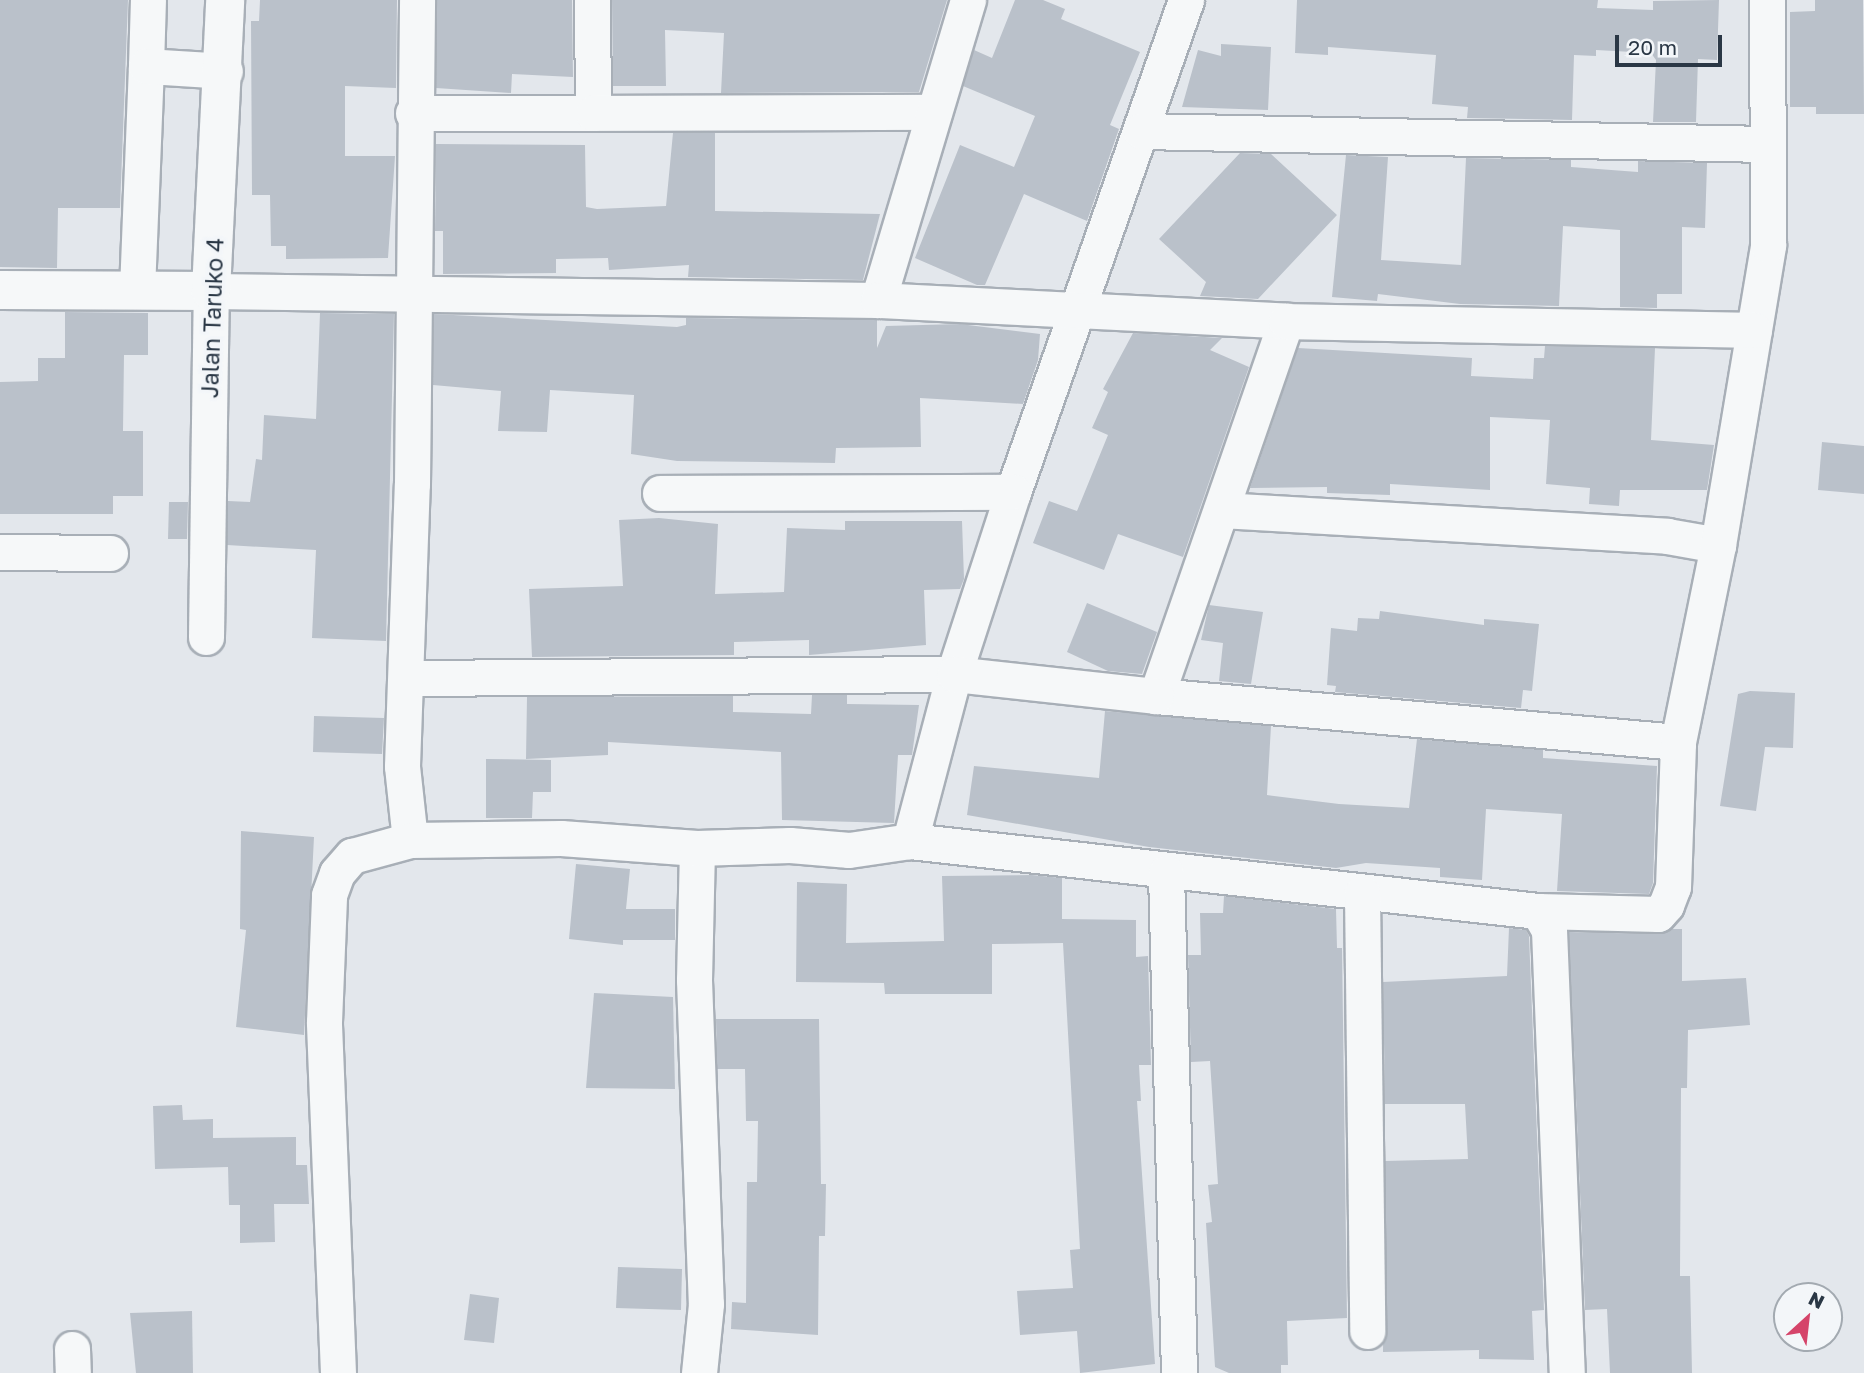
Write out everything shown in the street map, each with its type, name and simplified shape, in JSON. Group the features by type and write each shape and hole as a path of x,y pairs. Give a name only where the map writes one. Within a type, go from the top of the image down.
{"street":[{"path":"137,290 148,0"},
{"name":"Jalan Taruko 4","path":"206,637 211,291 225,71 225,0"},
{"path":"410,840 402,766 407,678 417,0"},
{"path":"592,0 593,113"},
{"path":"878,300 968,0"},
{"path":"910,841 954,674 1013,492 1186,0"},
{"path":"338,1373 327,1175 329,895 337,873 352,856 410,840 561,838 697,848 849,850 910,841 1166,873 1538,911 1658,914 1666,905 1673,887 1678,741 1718,545 1768,244 1765,144 1767,0"},
{"path":"146,66 225,71"},
{"path":"414,113 934,112"},
{"path":"1141,131 1765,144"},
{"path":"0,290 878,300 1286,321 1754,330"},
{"path":"1156,695 1286,321"},
{"path":"660,494 1013,492"},
{"path":"1221,510 1667,536 1718,545"},
{"path":"0,552 110,553"},
{"path":"407,678 954,674 1156,695 1678,741"},
{"path":"697,848 694,980 706,1304 699,1373"},
{"path":"1166,873 1179,1373"},
{"path":"1362,893 1367,1331"},
{"path":"1538,911 1549,930 1567,1373"}],"building":[{"path":"0,0 128,0 120,208 58,208 57,268 0,267"},
{"path":"260,0 397,0 396,88 345,86 345,156 395,156 388,258 286,259 286,246 271,246 270,195 252,195 251,21 259,21"},
{"path":"437,0 572,0 573,77 512,74 511,93 436,88"},
{"path":"612,0 947,0 919,92 721,93 724,33 665,30 666,86 613,86"},
{"path":"1015,0 1043,0 1065,9 1061,19 1140,52 1110,125 1119,129 1087,221 1024,194 985,285 977,285 915,258 960,145 1014,167 1035,116 963,86 974,50 992,58"},
{"path":"1297,0 1598,0 1597,8 1653,10 1653,1 1719,0 1717,60 1698,59 1696,122 1653,122 1656,60 1651,53 1596,50 1596,56 1574,55 1572,120 1467,118 1468,107 1432,104 1436,55 1328,47 1328,55 1295,53"},
{"path":"1815,0 1863,0 1864,114 1816,114 1816,107 1790,107 1790,12 1815,11"},
{"path":"1221,44 1271,47 1268,110 1182,107 1198,50 1221,56"},
{"path":"673,133 715,133 715,211 880,214 863,280 688,277 689,265 609,270 608,258 556,259 556,273 443,274 443,231 435,231 436,144 585,145 586,207 597,209 666,206"},
{"path":"1240,153 1271,154 1337,215 1258,299 1200,296 1206,282 1159,239"},
{"path":"1346,155 1388,157 1381,260 1461,265 1466,158 1571,160 1571,167 1638,172 1638,161 1707,163 1705,228 1682,227 1682,294 1657,294 1657,308 1620,307 1620,230 1563,226 1559,306 1460,304 1378,294 1377,301 1332,297"},
{"path":"65,312 148,313 148,355 124,355 123,431 143,431 143,496 113,496 113,514 0,514 0,382 38,381 38,358 65,358"},
{"path":"320,313 394,314 386,641 312,638 316,550 227,545 228,501 250,502 256,459 262,460 264,415 316,419"},
{"path":"434,314 677,327 686,325 686,318 877,320 877,348 886,326 960,324 1040,334 1038,360 1023,404 920,398 921,447 836,448 835,463 677,461 631,454 634,395 550,390 547,432 498,431 501,391 433,385"},
{"path":"1133,333 1222,338 1210,350 1249,367 1183,557 1118,534 1104,570 1033,543 1049,501 1077,511 1108,435 1092,428 1108,392 1103,389"},
{"path":"1545,346 1655,348 1651,440 1714,445 1707,490 1620,490 1619,506 1589,504 1590,488 1546,484 1550,420 1490,417 1490,490 1390,484 1390,495 1327,493 1327,487 1250,488 1298,348 1472,358 1471,376 1533,379 1534,358 1544,358"},
{"path":"1822,442 1864,446 1864,494 1818,490"},
{"path":"169,502 188,502 187,539 168,539"},
{"path":"659,518 718,524 715,594 784,592 787,528 845,530 845,521 962,521 964,579 960,589 924,590 926,645 809,655 809,640 734,642 734,655 532,657 529,589 623,586 619,520"},
{"path":"1087,603 1157,632 1142,674 1108,671 1067,652"},
{"path":"1209,605 1263,612 1251,684 1219,681 1223,643 1201,640"},
{"path":"1380,611 1484,625 1484,619 1539,624 1532,691 1523,690 1521,708 1335,692 1336,686 1327,685 1331,628 1357,631 1358,618 1379,619"},
{"path":"1750,691 1795,693 1793,748 1765,747 1756,811 1720,806 1738,694"},
{"path":"812,695 847,695 847,704 919,705 912,755 898,755 894,823 782,820 781,752 608,742 608,755 526,759 527,697 733,696 733,712 811,714"},
{"path":"1105,711 1271,726 1267,795 1339,804 1409,808 1417,739 1543,750 1543,758 1657,766 1653,883 1649,894 1557,891 1562,814 1486,809 1482,880 1440,877 1440,868 1366,863 1336,868 1149,847 967,815 974,766 1099,778"},
{"path":"314,716 384,718 382,754 313,752"},
{"path":"486,759 551,760 551,792 533,792 532,818 486,818"},
{"path":"241,831 314,837 304,1035 236,1027 246,930 240,929"},
{"path":"576,864 630,869 626,909 675,909 675,940 623,940 623,945 569,939"},
{"path":"1032,875 1062,878 1062,919 1136,920 1136,957 1148,956 1151,1065 1139,1065 1141,1101 1137,1101 1155,1364 1080,1373 1077,1331 1020,1335 1017,1291 1073,1288 1070,1250 1080,1249 1063,943 992,944 992,994 885,994 884,983 796,982 797,882 847,884 846,943 944,941 942,876"},
{"path":"1224,896 1336,909 1337,948 1342,948 1347,1318 1287,1321 1288,1365 1281,1365 1281,1373 1229,1373 1215,1367 1206,1223 1212,1222 1208,1185 1218,1184 1210,1061 1191,1062 1188,955 1201,955 1200,913 1223,913"},
{"path":"1509,928 1526,930 1529,936 1544,1310 1532,1311 1534,1360 1479,1359 1479,1350 1383,1352 1385,1161 1468,1159 1465,1104 1385,1104 1383,982 1507,976"},
{"path":"1671,929 1682,929 1682,981 1746,978 1750,1025 1688,1030 1687,1088 1681,1088 1680,1276 1690,1276 1692,1373 1610,1373 1607,1309 1585,1310 1569,932 1657,934"},
{"path":"594,993 673,997 675,1089 586,1088"},
{"path":"716,1019 819,1019 821,1184 826,1184 825,1236 819,1236 818,1335 731,1329 732,1302 746,1303 747,1182 757,1182 758,1121 746,1121 745,1069 717,1069"},
{"path":"182,1105 183,1120 213,1119 213,1138 296,1137 296,1165 307,1165 309,1204 274,1204 275,1242 240,1243 240,1205 229,1205 228,1167 155,1169 153,1106"},
{"path":"618,1267 682,1269 681,1310 616,1308"},
{"path":"470,1294 499,1298 494,1343 464,1340"},
{"path":"192,1311 193,1373 136,1373 130,1313"}]}
